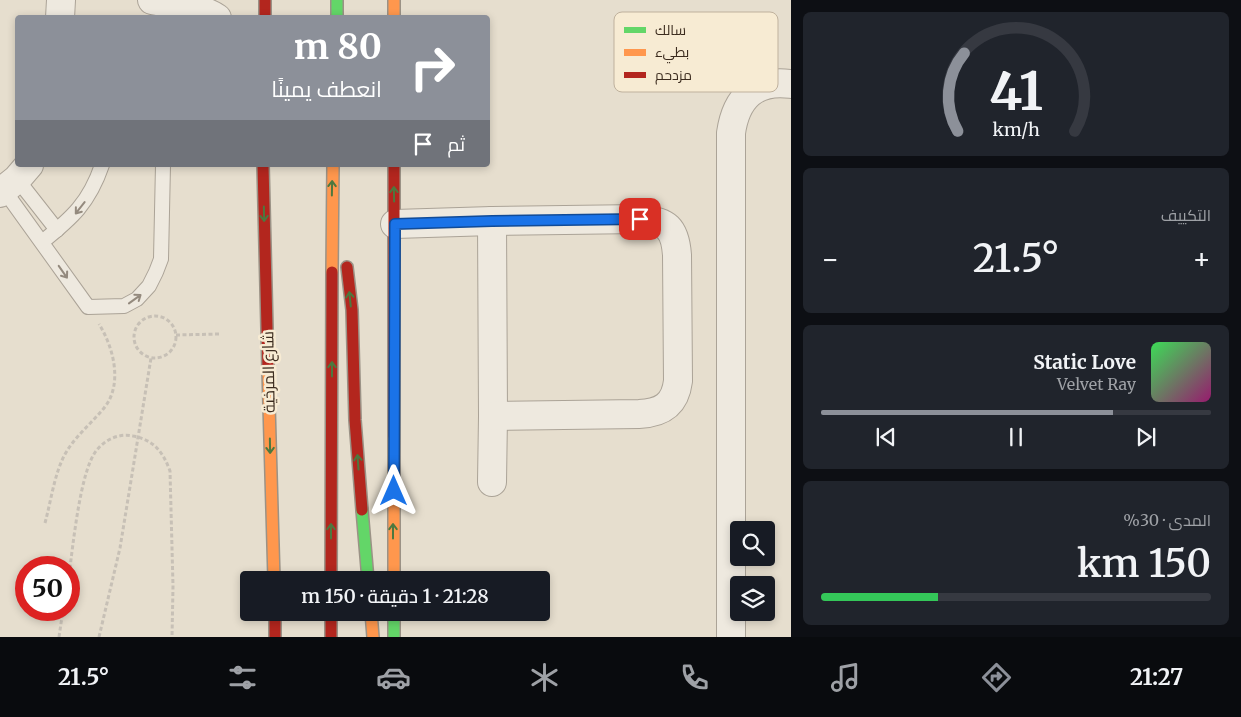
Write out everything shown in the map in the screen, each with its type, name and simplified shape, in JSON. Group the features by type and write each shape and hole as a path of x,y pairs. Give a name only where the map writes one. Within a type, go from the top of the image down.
{"main road":[{"path":"265,0 265,15"},
{"path":"337,0 337,15"},
{"path":"394,0 394,15"},
{"name":"شارع المرخية","path":"263,167 274,571"},
{"path":"331,571 333,167"},
{"path":"394,167 394,571"},
{"path":"332,210 342,233 352,310 355,420 367,571"},
{"path":"275,621 275,637"},
{"path":"331,621 331,637"},
{"path":"372,621 374,637"},
{"path":"394,621 394,637"}],"street":[{"path":"60,15 61,0"},
{"path":"152,0 201,10 212,15"},
{"path":"778,82 791,84"},
{"path":"731,637 732,133 733,118 736,111 750,92"},
{"path":"395,224 640,219 658,221 671,230 676,246 678,381 673,399 659,411 650,414 493,416"},
{"path":"492,221 492,482"}],"lane":[{"path":"42,242 78,211 88,196 101,167"},
{"path":"12,182 42,242 88,307 124,306 137,299 149,286 161,259 163,167"},
{"path":"12,182 57,230"}],"path":[{"path":"45,523 64,456 72,444 105,407 112,394 114,366 110,346 88,307"},
{"path":"154,315 169,321 174,327 176,335 176,343 172,350 167,356 159,359 144,356 138,351 133,336 135,328 140,321 154,315"},
{"path":"176,335 219,334"},
{"path":"100,637 120,548 151,358"},
{"path":"72,556 88,466 96,451 107,441 117,436 128,435 149,441 159,448 165,457 170,471 173,586 172,637"},
{"path":"58,637 61,621"}],"traffic: fast":[{"path":"337,0 337,15"},
{"path":"362,510 367,571"},
{"path":"394,621 394,637"}],"traffic: slow":[{"path":"394,0 394,15"},
{"path":"332,272 333,167"},
{"path":"268,369 274,571"},
{"path":"394,436 394,571"},
{"path":"372,621 373,637"}],"traffic: jam":[{"path":"265,0 265,15"},
{"path":"263,167 268,369"},
{"path":"394,167 394,436"},
{"path":"347,267 352,310 355,420 362,510"},
{"path":"331,571 332,272"},
{"path":"275,621 275,637"},
{"path":"331,621 331,637"}],"route":[{"path":"394,491 395,224 640,219"}]}
